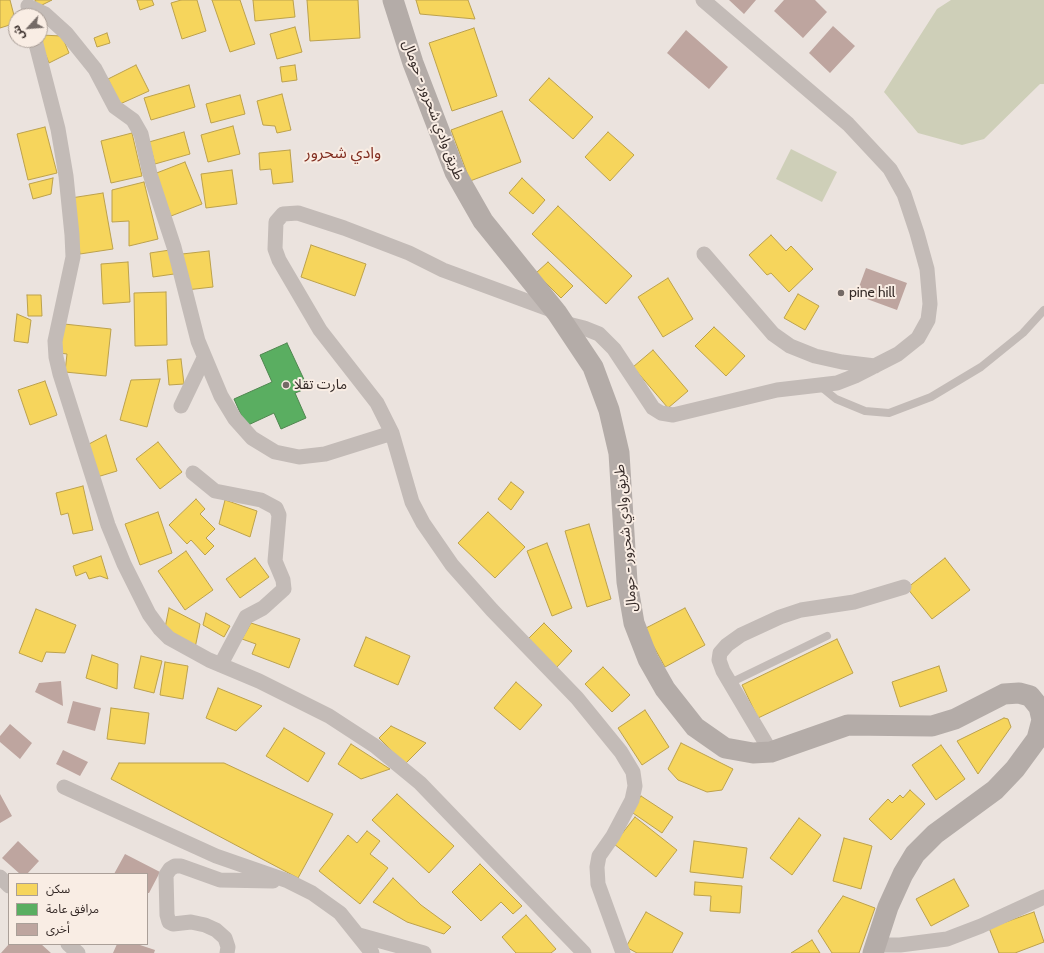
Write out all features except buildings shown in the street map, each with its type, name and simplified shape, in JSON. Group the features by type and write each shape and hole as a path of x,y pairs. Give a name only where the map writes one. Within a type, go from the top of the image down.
{"main road":[{"name":"طريق وادي شحرور - حومال","path":"393,0 413,63 455,172 483,221 560,318 593,367 610,410 619,453 627,582 634,623 648,659 665,689 695,727 725,748 752,753 771,752 848,725 932,726 955,719 1004,694 1019,693 1030,696 1039,706 1042,720 1037,739 1015,769 995,790 935,834 915,854 903,874 888,906 875,949"}],"street":[{"path":"623,953 598,884 597,867 599,856 613,836 632,800 635,786 633,772 621,752 576,698 492,610 452,565 435,542 412,502 392,433 377,403 320,330 279,260 275,249 274,231 276,222 283,214 298,213 344,228 409,253 443,270 599,334 614,348 653,408 661,413 673,415 777,390 818,384 837,383 876,366 898,354 918,338 928,320 930,304 927,270 904,194 890,169 848,124 703,0"},
{"path":"28,7 45,14 66,33 95,69 115,107 133,120 141,134 150,174 174,248 204,358 221,396 234,419 252,438 275,452 299,457 325,454 392,433"},
{"path":"37,48 58,128 66,176 72,235 73,257 55,341 60,374 108,525 124,564 140,597 160,629 169,638 209,660 259,681 328,716 375,746 420,783 584,953"},
{"path":"704,254 773,334 790,346 822,358 876,366"},
{"path":"181,406 204,358"},
{"path":"193,473 216,490 261,500 276,508 279,515 275,561 283,580 284,590 263,608 246,617 220,664"},
{"path":"771,752 730,683 719,660 720,653 727,645 742,635 780,617 801,610 854,602 904,587"},
{"path":"64,788 216,856 288,881 312,894 340,913 372,953"},
{"path":"227,953 228,947 225,938 216,930 205,925 192,922 173,924 169,922 167,915 166,875 170,869 175,866 181,866 220,880 288,881"},
{"path":"0,878 8,885"},
{"path":"875,949 947,939 981,926 1044,897"},
{"path":"359,935 424,953"},
{"path":"69,945 78,953"}],"lane":[{"path":"818,384 836,399 865,411 890,413 931,397 981,367 1023,333 1044,310"},
{"path":"730,683 827,636"}],"green space":[{"path":"951,0 1044,0 1044,84 1040,84 984,139 962,145 918,133 884,92 937,9"},
{"path":"791,149 837,172 822,202 776,179"}],"place":[{"name":"pine hill","path":"841,293"},
{"name":"مارت تقلا","path":"286,385"}],"district":[{"name":"وادي شحرور","path":"343,153"}]}
